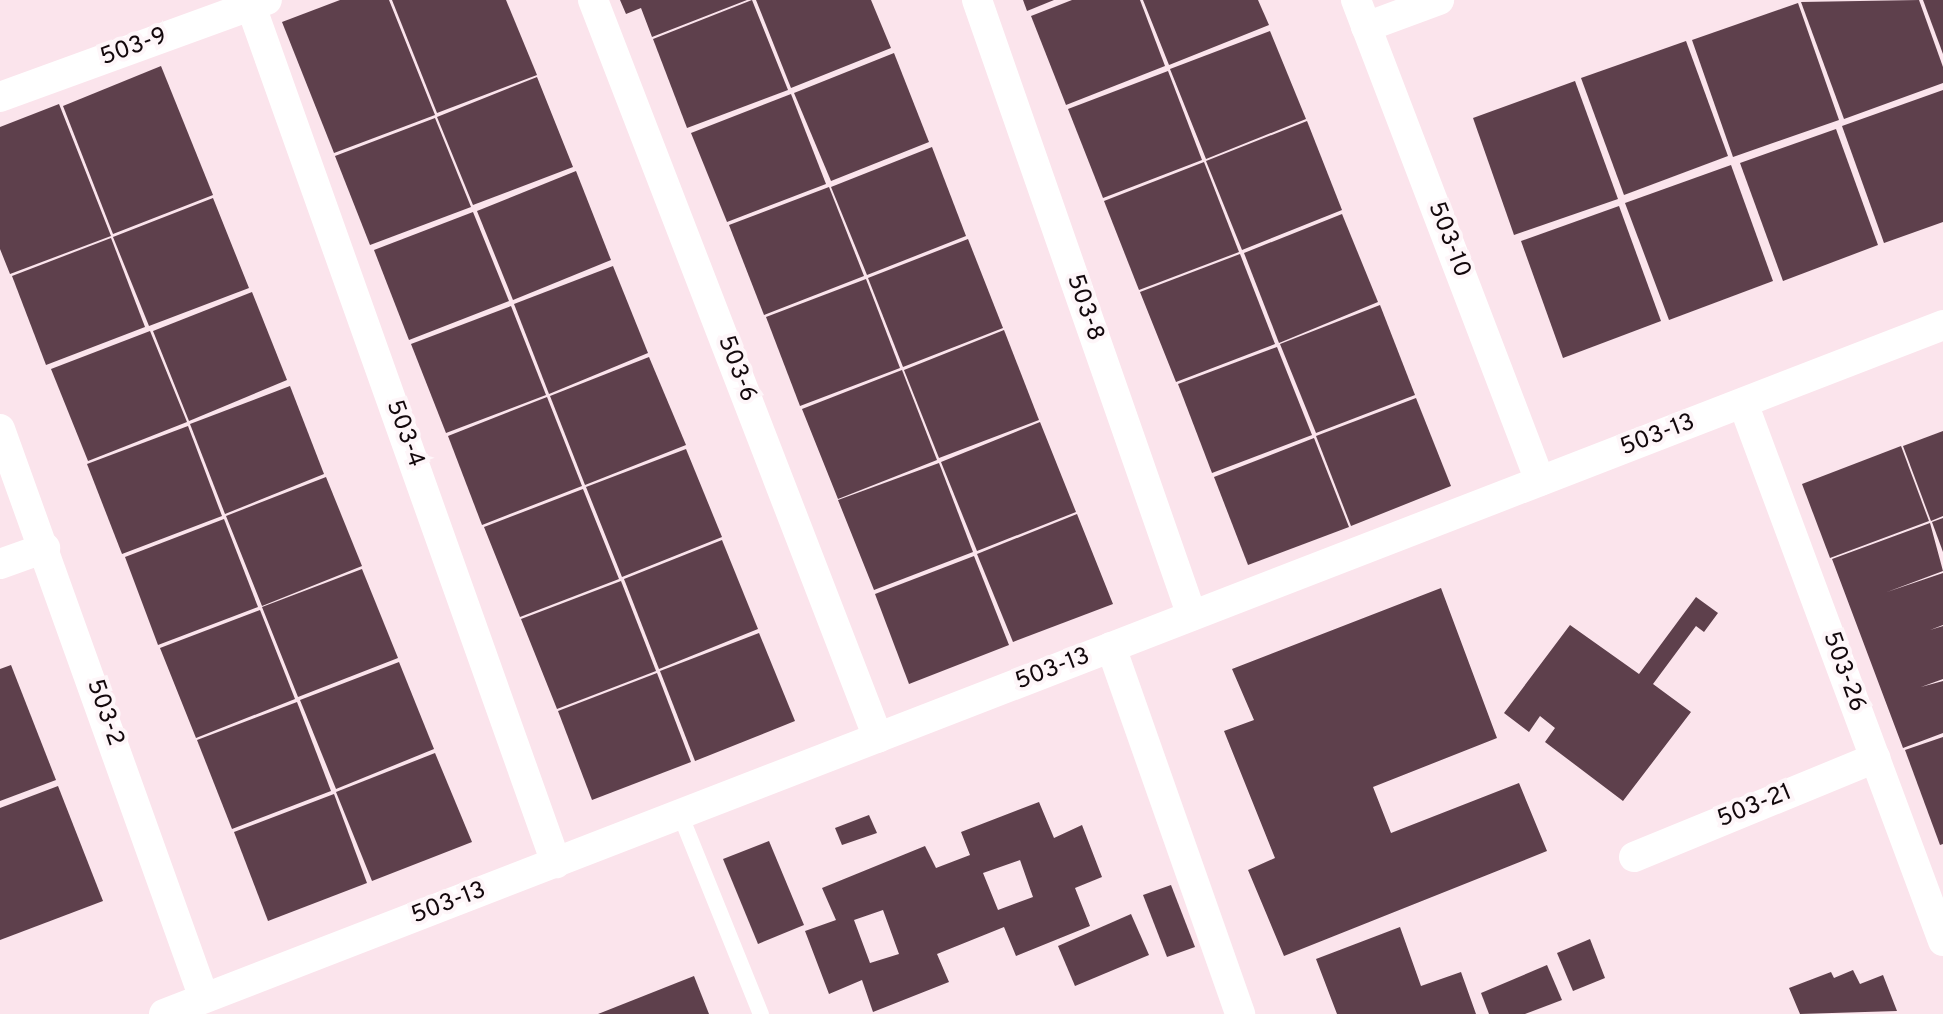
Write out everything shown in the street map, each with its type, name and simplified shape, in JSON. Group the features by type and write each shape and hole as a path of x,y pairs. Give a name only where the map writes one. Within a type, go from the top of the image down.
{"street":[{"name":"503-6","path":"593,0 878,738"},
{"name":"503-8","path":"977,0 1192,616"},
{"path":"1361,13 1439,0"},
{"name":"503-9","path":"0,97 259,3"},
{"name":"503-4","path":"259,3 556,863"},
{"name":"503-10","path":"1361,13 1540,481"},
{"name":"503-13","path":"164,1014 1943,325"},
{"name":"503-26","path":"1743,403 1943,941"},
{"name":"503-2","path":"0,429 204,998"},
{"path":"0,564 45,548"},
{"path":"1111,647 1240,1014"},
{"name":"503-21","path":"1634,857 1875,758"}],"lane":[{"path":"680,814 761,1014"}],"building":[{"path":"340,0 389,0 435,115 334,153 282,22"},
{"path":"392,0 506,0 537,75 437,113"},
{"path":"620,0 747,0 652,37 641,8 626,14"},
{"path":"752,0 788,90 687,128 653,39"},
{"path":"756,0 871,0 891,48 791,88"},
{"path":"1023,0 1054,0 1027,11"},
{"path":"1072,0 1140,0 1165,66 1066,105 1031,16"},
{"path":"1143,0 1258,0 1269,25 1169,65"},
{"path":"1919,0 1943,67 1943,83 1844,119 1801,2"},
{"path":"1923,0 1943,0 1943,54"},
{"path":"1798,3 1839,120 1733,157 1692,40"},
{"path":"1270,31 1306,119 1206,159 1170,69"},
{"path":"1686,41 1728,156 1624,195 1581,78"},
{"path":"894,53 929,142 831,181 794,93"},
{"path":"161,66 213,195 113,234 63,106"},
{"path":"1168,71 1202,160 1103,198 1068,109"},
{"path":"537,77 573,167 473,205 437,117"},
{"path":"1575,81 1618,199 1514,235 1473,118"},
{"path":"1943,90 1943,222 1884,243 1842,126"},
{"path":"791,94 826,184 727,222 691,133"},
{"path":"59,104 111,236 10,274 0,249 0,127"},
{"path":"435,118 471,207 370,245 335,156"},
{"path":"1307,121 1342,210 1242,250 1206,161"},
{"path":"1836,129 1878,245 1783,281 1740,163"},
{"path":"932,147 966,236 867,275 831,187"},
{"path":"1204,162 1239,252 1139,290 1104,201"},
{"path":"1731,165 1773,281 1669,320 1625,203"},
{"path":"576,171 611,260 513,300 477,211"},
{"path":"829,187 864,276 764,315 729,225"},
{"path":"213,198 249,288 149,326 113,237"},
{"path":"1619,206 1661,321 1563,358 1521,241"},
{"path":"473,212 509,301 409,340 374,250"},
{"path":"1342,214 1378,302 1279,343 1244,253"},
{"path":"111,238 145,327 46,365 12,276"},
{"path":"968,239 1003,328 903,367 868,278"},
{"path":"1240,254 1275,344 1176,382 1140,292"},
{"path":"613,266 648,353 549,394 514,304"},
{"path":"866,279 900,368 800,406 766,317"},
{"path":"252,292 287,380 189,421 153,331"},
{"path":"1380,305 1415,395 1316,433 1280,344"},
{"path":"511,306 546,395 446,433 411,344"},
{"path":"1004,330 1039,420 939,458 904,370"},
{"path":"150,331 187,422 88,461 51,369"},
{"path":"1277,347 1312,435 1212,473 1178,384"},
{"path":"649,357 686,445 585,485 550,396"},
{"path":"902,370 937,460 838,499 802,409"},
{"path":"290,386 324,474 225,514 190,424"},
{"path":"547,397 582,486 482,525 448,436"},
{"path":"1416,398 1451,486 1351,526 1316,436"},
{"path":"1040,422 1076,512 977,551 941,462"},
{"path":"188,426 222,516 122,554 87,464"},
{"path":"1943,431 1943,516 1931,521 1903,446"},
{"path":"1314,438 1349,527 1248,565 1214,477"},
{"path":"1901,446 1929,521 1830,558 1802,484"},
{"path":"686,449 722,537 622,577 586,487"},
{"path":"939,463 973,552 874,590 838,500"},
{"path":"326,477 362,566 262,606 226,516"},
{"path":"583,489 619,579 520,617 484,527"},
{"path":"1077,514 1113,604 1013,642 977,554"},
{"path":"1943,518 1943,552 1932,522"},
{"path":"224,519 258,607 158,645 125,557"},
{"path":"1930,523 1943,571 1887,592 1943,573 1943,625 1930,630 1943,626 1943,679 1921,687 1943,681 1943,733 1903,748 1832,559"},
{"path":"722,540 758,629 659,669 624,579"},
{"path":"974,556 1009,645 909,684 875,594"},
{"path":"362,569 398,658 298,697 262,607"},
{"path":"621,581 656,671 557,709 521,619"},
{"path":"1441,588 1497,738 1373,787 1391,833 1519,783 1547,851 1284,956 1248,870 1275,858 1224,731 1254,720 1232,669"},
{"path":"1696,597 1718,613 1704,632 1696,626 1653,684 1691,712 1623,801 1545,742 1555,728 1540,716 1529,732 1504,713 1570,625 1639,674"},
{"path":"260,610 295,699 196,738 160,648"},
{"path":"759,633 795,721 695,761 660,671"},
{"path":"399,662 434,749 336,789 300,700"},
{"path":"11,665 56,780 0,801 0,669"},
{"path":"657,673 691,762 592,800 558,711"},
{"path":"297,702 331,791 232,829 197,740"},
{"path":"1943,737 1943,844 1940,845 1905,750"},
{"path":"435,753 472,842 372,881 336,792"},
{"path":"58,786 103,901 0,940 0,808"},
{"path":"334,794 367,883 268,921 234,832"},
{"path":"1039,802 1054,838 1082,825 1102,877 1075,888 1090,926 1016,956 1004,927 937,954 949,982 873,1012 862,980 829,994 805,931 836,920 822,888 925,846 936,868 970,855 961,832","holes":["1020,860 1033,897 998,910 983,873","883,910 899,954 870,963 854,920"]},
{"path":"869,815 877,833 842,845 835,828"},
{"path":"769,841 804,925 758,944 723,859"},
{"path":"1171,885 1195,947 1167,957 1143,895"},
{"path":"1131,914 1149,955 1075,986 1058,946"},
{"path":"1400,927 1421,986 1461,972 1476,1014 1337,1014 1316,959"},
{"path":"1590,939 1605,978 1573,991 1557,953"},
{"path":"1547,965 1562,1000 1525,1014 1489,1014 1481,993"},
{"path":"1853,970 1860,984 1883,975 1897,1011 1800,1014 1789,988 1831,972 1834,978"},
{"path":"694,976 709,1014 598,1014"}]}
